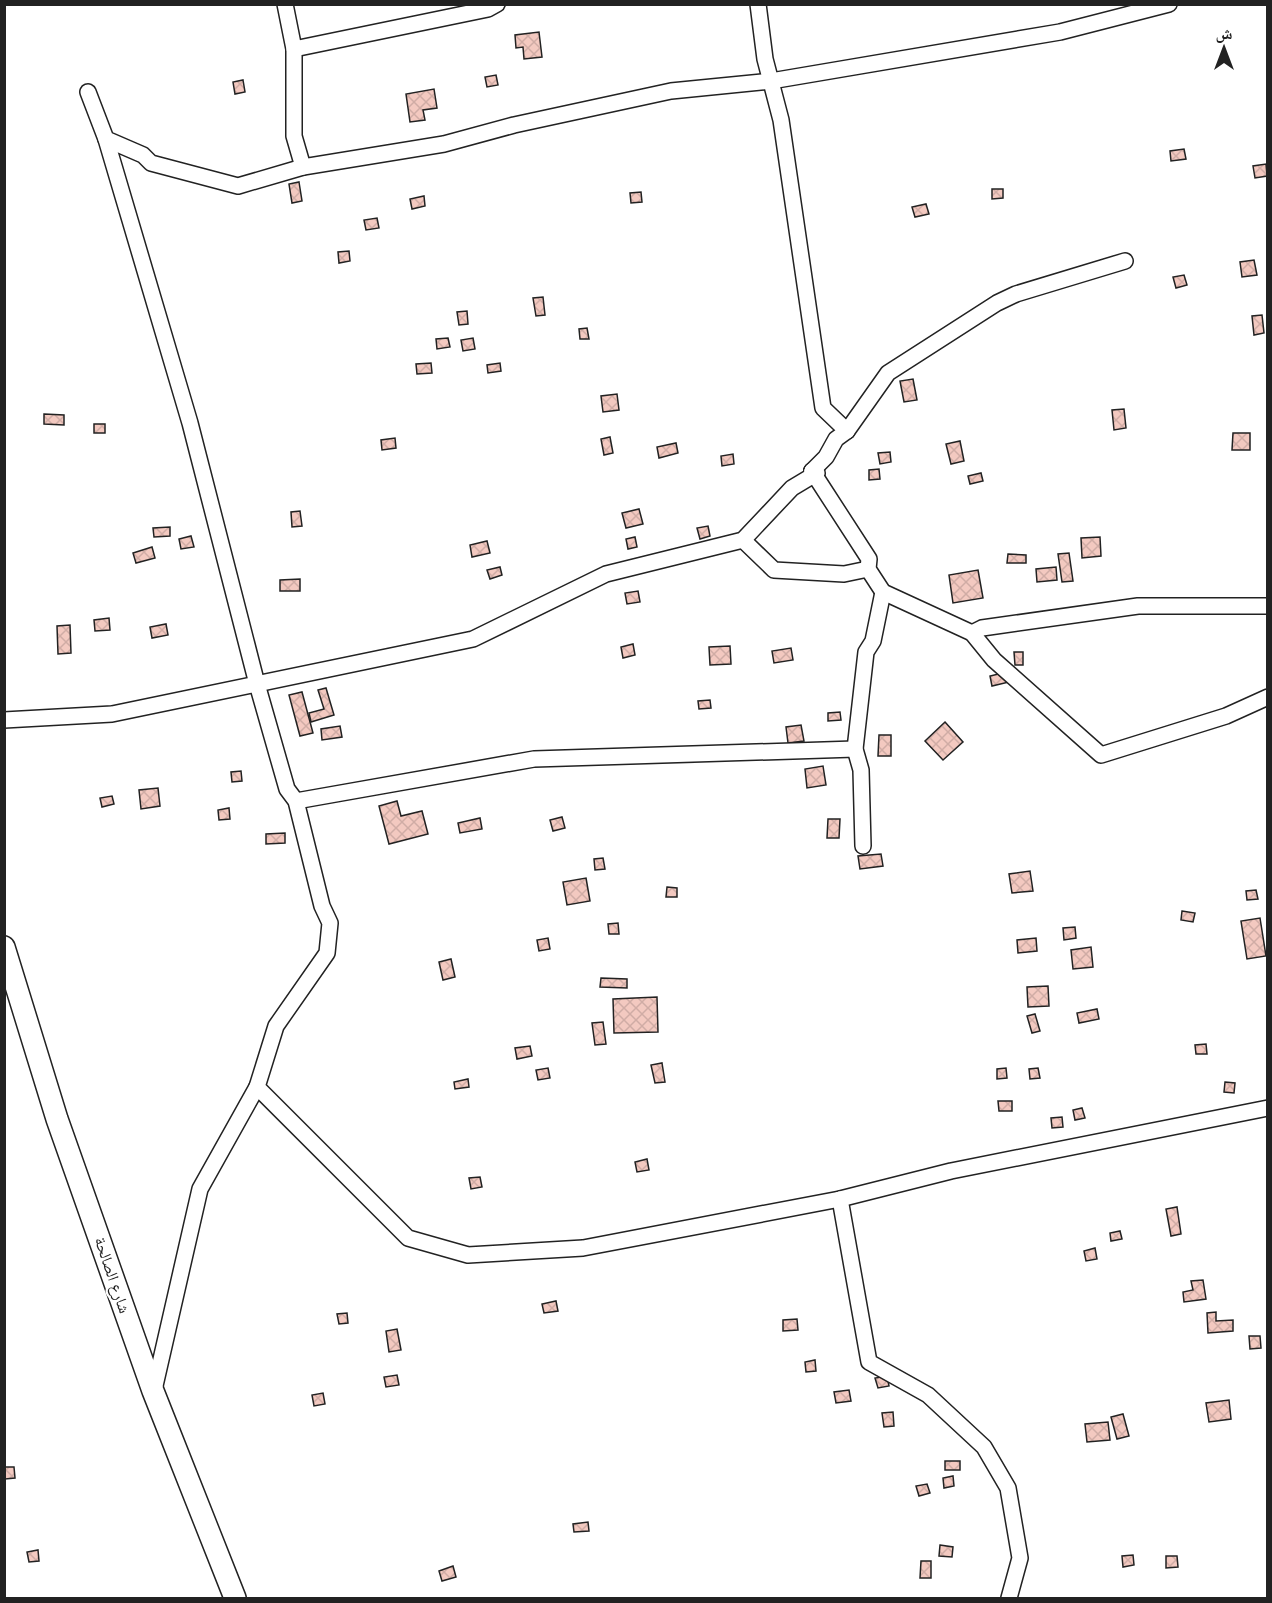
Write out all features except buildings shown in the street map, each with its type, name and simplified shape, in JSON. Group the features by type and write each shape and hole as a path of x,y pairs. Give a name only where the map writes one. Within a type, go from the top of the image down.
{"main road":[{"name":"شارع الصالحة","path":"4,947 57,1119 153,1391 236,1599"}],"street":[{"path":"285,4 294,49 294,136 303,167"},
{"path":"294,49 488,9 497,4"},
{"path":"758,4 765,59 781,120 824,408 847,431"},
{"path":"106,139 143,155 152,163 238,186 303,167 444,144 514,125 671,91 771,81 1060,32 1169,4"},
{"path":"88,92 106,139 190,423 257,684 288,789 296,801 322,906 330,922 327,953 276,1026 257,1087 200,1188 153,1391"},
{"path":"4,720 112,714 473,639 606,574 742,540 792,488 814,472 836,439 847,431 888,374 998,303 1016,294 1125,261"},
{"path":"814,472 869,559 868,569 883,592 972,633 994,660 1101,754 1226,716 1268,697"},
{"path":"742,540 774,570 844,574 868,569"},
{"path":"863,846 861,770 855,749 866,652 873,641 883,592"},
{"path":"972,633 982,628 1138,606 1268,606"},
{"path":"296,801 534,759 855,749"},
{"path":"257,1087 408,1238 468,1255 583,1248 840,1198 951,1171 1268,1108"},
{"path":"840,1198 869,1362 928,1395 984,1447 1008,1488 1020,1558 1009,1599"}]}
